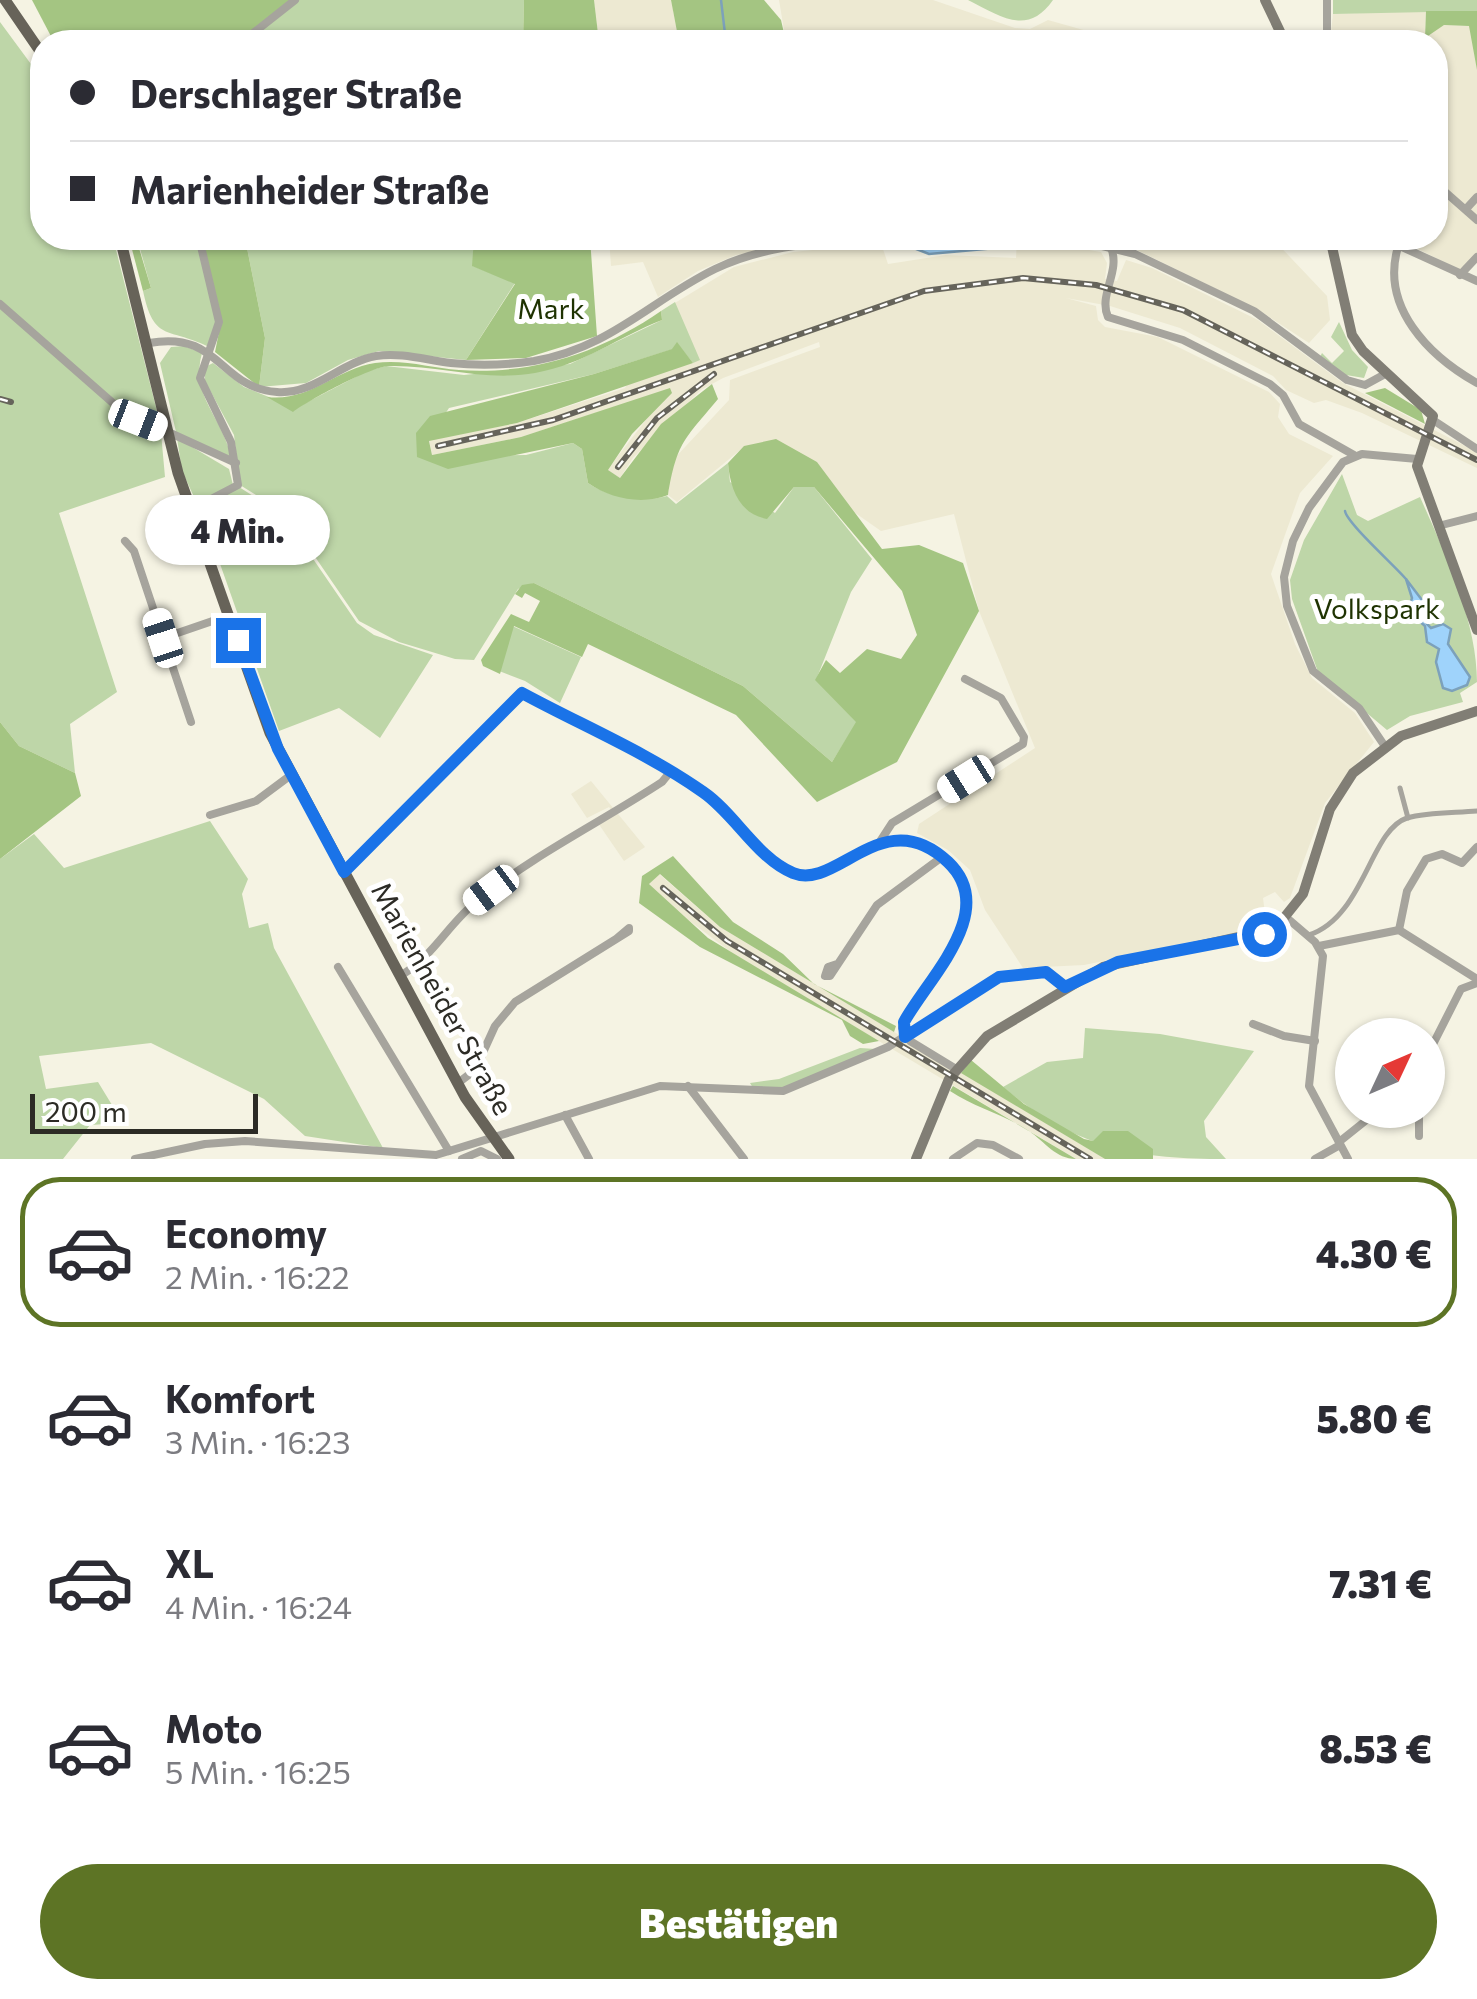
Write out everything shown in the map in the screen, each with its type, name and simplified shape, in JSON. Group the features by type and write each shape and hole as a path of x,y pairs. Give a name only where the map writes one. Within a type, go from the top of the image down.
{"main road":[{"path":"6,0 30,36"},
{"path":"1264,0 1279,30"},
{"name":"Marienheider Straße","path":"123,250 172,446 270,733 458,1083 509,1159"},
{"path":"1332,250 1352,335 1387,373 1428,408 1433,420 1417,459 1477,630"},
{"path":"916,1159 936,1104 956,1069 998,1028 1065,987 1118,962 1264,934 1287,918 1303,894 1338,794 1362,763 1384,745 1422,726 1477,710"}],"street":[{"path":"257,30 295,0"},
{"path":"1327,0 1327,30"},
{"path":"1448,194 1477,220"},
{"path":"1466,209 1477,196"},
{"path":"192,510 238,486 226,429 200,378 219,322 203,250"},
{"path":"149,343 184,340 208,352 251,386 286,392 374,356 476,365 557,356 608,337 730,262 768,250"},
{"path":"1112,250 1115,258 1104,306 1108,317 1167,333 1270,384 1283,394 1303,426 1354,455 1417,459"},
{"path":"1119,250 1254,311 1347,380 1365,385 1387,373"},
{"path":"1398,250 1396,283 1404,317 1423,343 1477,383"},
{"path":"1405,250 1477,282"},
{"path":"1460,275 1477,257"},
{"path":"0,304 122,411 236,464"},
{"path":"1433,420 1477,449"},
{"path":"1354,455 1336,469 1309,508 1288,556 1284,590 1312,671 1359,708 1384,745"},
{"path":"1442,524 1477,516"},
{"path":"125,540 134,552 191,722"},
{"path":"163,638 230,616"},
{"path":"878,843 892,823 1023,744 1024,737 1004,701 965,679"},
{"path":"344,872 522,693 671,771 722,806 776,862 794,873 814,874 878,843 919,845 942,857 962,883 966,913 949,954 904,1022 905,1037"},
{"path":"400,976 436,949 483,896 588,824 651,789 671,771"},
{"path":"210,815 256,801 291,775"},
{"path":"1400,788 1408,818"},
{"path":"1307,935 1330,921 1360,888 1385,838 1408,818 1477,812"},
{"path":"1400,930 1407,891 1426,858 1442,854 1462,863 1477,847"},
{"path":"838,964 877,906 942,857"},
{"path":"1287,918 1319,946 1324,962 1311,1096 1348,1159"},
{"path":"1330,921 1330,931 1340,943"},
{"path":"1319,946 1400,930 1477,981 1461,989 1445,1021"},
{"path":"458,1083 475,1070 508,1009 616,938"},
{"path":"338,967 448,1151"},
{"path":"135,1159 205,1144 244,1141 378,1156 436,1157 660,1086 783,1091 905,1037 1006,974 1046,972 1065,987"},
{"path":"1253,1024 1284,1036 1316,1041"},
{"path":"905,1037 956,1069"},
{"path":"688,1086 744,1159"},
{"path":"565,1115 588,1159"},
{"path":"1315,1159 1358,1128"},
{"path":"1419,1128 1419,1136"},
{"path":"953,1159 977,1142 1003,1149 1020,1159"},
{"path":"462,1159 481,1151 497,1159"}],"shaded area":[{"path":"594,0 671,0 677,30 598,30"},
{"path":"779,0 933,0 1015,28 1030,29 1048,20 1083,30 784,30"},
{"path":"1426,11 1425,30 1331,30 1333,14"},
{"path":"1444,25 1470,26 1477,70 1477,262 1466,273 1420,250 1448,250 1448,30 1435,30"},
{"path":"610,250 762,250 736,255 698,271 658,297 643,262 611,266"},
{"path":"813,250 883,250 888,264 946,255 1016,258 1016,250 1101,252 1107,263 1105,279 1117,281 1126,260 1152,268 1258,320 1343,383 1477,452 1477,468 1362,413 1326,400 1314,403 1286,390 1273,376 1180,328 1110,306 1066,298 1096,306 1098,320 1105,327 1158,337 1269,392 1280,404 1278,417 1289,434 1333,456 1300,493 1271,574 1295,644 1312,678 1355,713 1374,742 1325,803 1290,898 1284,902 1275,892 1263,898 1267,928 1084,965 1023,968 985,910 970,870 948,850 917,833 919,824 1035,748 979,611 954,514 881,531 851,510 817,462 745,446 677,502 668,495 671,462 729,400 730,380 820,347 819,342 701,390 633,458 620,478 607,470 670,389 521,437 432,455 429,440 517,423 625,388 665,309 734,267"},
{"path":"1137,250 1283,250 1327,296 1330,320 1309,343 1257,309"},
{"path":"591,781 645,847 624,861 598,823 614,814 609,807 587,818 571,794"},
{"path":"659,874 720,927 1105,1159 1076,1159 735,955 663,901 649,884"}],"green space":[{"path":"32,0 291,0 254,30 48,30"},
{"path":"298,0 524,0 523,30 261,30"},
{"path":"524,0 594,0 598,30 523,30"},
{"path":"671,0 764,0 781,20 783,30 677,30"},
{"path":"968,0 1053,0 1034,18 1014,20"},
{"path":"1333,0 1477,0 1477,11 1333,14"},
{"path":"1426,11 1477,11 1477,70 1469,26 1444,25 1425,30"},
{"path":"0,22 30,63 30,250 116,250 161,427 124,409 0,302"},
{"path":"132,250 140,250 151,288 143,291"},
{"path":"140,250 201,250 217,322 207,346 158,326 143,291 151,288"},
{"path":"205,250 247,250 265,338 259,387 215,352 221,322"},
{"path":"247,250 474,250 473,266 515,283 466,360 379,351 348,360 306,383 259,387 265,338"},
{"name":"Mark","path":"473,250 591,250 597,336 526,358 466,360 515,284 472,266"},
{"path":"675,302 700,360 693,363 677,343 673,349 594,374 449,408 417,456 526,455 573,443 582,449 588,483 596,488 637,499 667,496 676,504 728,463 730,482 775,513 794,487 814,487 872,559 851,592 816,680 857,722 832,762 743,686 534,583 518,589 474,660 455,659 399,642 359,621 285,513 240,485 234,435 205,381 205,367 213,363 244,387 296,408 367,371 386,366 464,375 570,364 662,320 661,311"},
{"path":"0,306 120,412 161,433 165,477 59,513 117,692 70,724 75,773 19,746 0,722"},
{"path":"661,311 662,320 586,357 535,373 498,376 389,366 354,378 293,412 267,397 297,395 375,363 486,371 539,365 614,339"},
{"path":"1339,322 1352,350 1368,367 1364,378 1346,375 1320,357 1322,353 1332,363 1344,351 1331,337"},
{"path":"677,342 693,363 517,423 429,441 432,455 521,437 670,388 672,393 632,434 608,470 620,478 661,424 712,384 718,399 684,442 668,495 637,500 597,489 588,483 582,449 573,443 448,469 417,457 416,433 430,416 594,374 672,349"},
{"path":"184,346 202,353 200,382 231,457 176,432 160,363 171,347"},
{"path":"1385,388 1421,410 1425,424 1365,393"},
{"path":"177,438 229,469 233,485 203,502 195,499 182,471"},
{"path":"776,439 817,462 882,549 919,545 963,563 979,611 897,762 817,802 736,715 588,644 582,657 514,626 500,674 483,666 481,660 511,614 529,622 540,601 525,593 522,598 515,594 522,585 534,583 743,686 832,762 856,722 815,680 826,660 840,673 867,649 901,659 917,635 902,591 814,487 794,487 767,519 743,506 731,482 728,463 744,446"},
{"name":"Volkspark","path":"1342,474 1357,515 1368,521 1420,497 1458,588 1472,635 1477,682 1460,693 1463,702 1410,716 1387,730 1318,672 1292,599 1290,580 1304,540"},
{"path":"239,487 283,515 357,623 374,635 433,655 380,738 339,708 279,731 201,510"},
{"path":"506,623 581,657 560,703 525,681 489,667"},
{"path":"0,722 19,746 75,773 81,796 0,859"},
{"path":"210,821 248,879 242,894 249,928 268,923 274,948 383,1148 305,1136 264,1099 151,1043 39,1056 46,1089 98,1082 123,1123 90,1125 63,1159 0,1159 0,859 34,834 64,868"},
{"path":"673,856 733,922 783,954 813,983 720,927 660,874 649,884 708,938 879,1041 863,1044 850,1036 842,1020 700,947 639,903 642,876"},
{"path":"817,986 896,1026 894,1032"},
{"path":"1085,1028 1160,1034 1254,1051 1204,1121 1206,1137 1226,1159 1163,1156 1107,1146 1056,1124 1003,1087 1047,1062 1083,1058"},
{"path":"860,1048 876,1049 783,1088 753,1088 750,1083 779,1079"},
{"path":"971,1060 1024,1104 1084,1139 1093,1141 1103,1131 1128,1131 1153,1149 1153,1159 1105,1159 961,1073"},
{"path":"953,1086 1015,1123 960,1097 950,1091"},
{"path":"1030,1131 1076,1159 1057,1153"}],"water":[{"path":"919,250 974,250 929,254"},
{"path":"1406,579 1425,604 1421,618 1431,628 1443,624 1451,629 1448,644 1470,677 1467,685 1452,691 1443,688 1436,662 1439,649 1427,642 1425,626 1408,611 1412,598"}],"waterway":[{"path":"721,0 725,30"},
{"path":"1345,511 1406,579"}],"railway":[{"path":"438,446 553,420 924,291 1023,278 1096,285 1183,310 1477,460"},
{"path":"618,467 657,418 714,374"},
{"path":"0,399 11,402"},
{"path":"663,888 727,941 1090,1159"}],"route":[{"path":"238,640 270,733 344,872 522,693 632,748 702,791 733,816 776,862 794,873 814,874 878,843 912,843 929,849 957,873 967,906 949,954 904,1022 905,1037 1006,974 1046,972 1065,987 1118,962 1264,934"}]}
